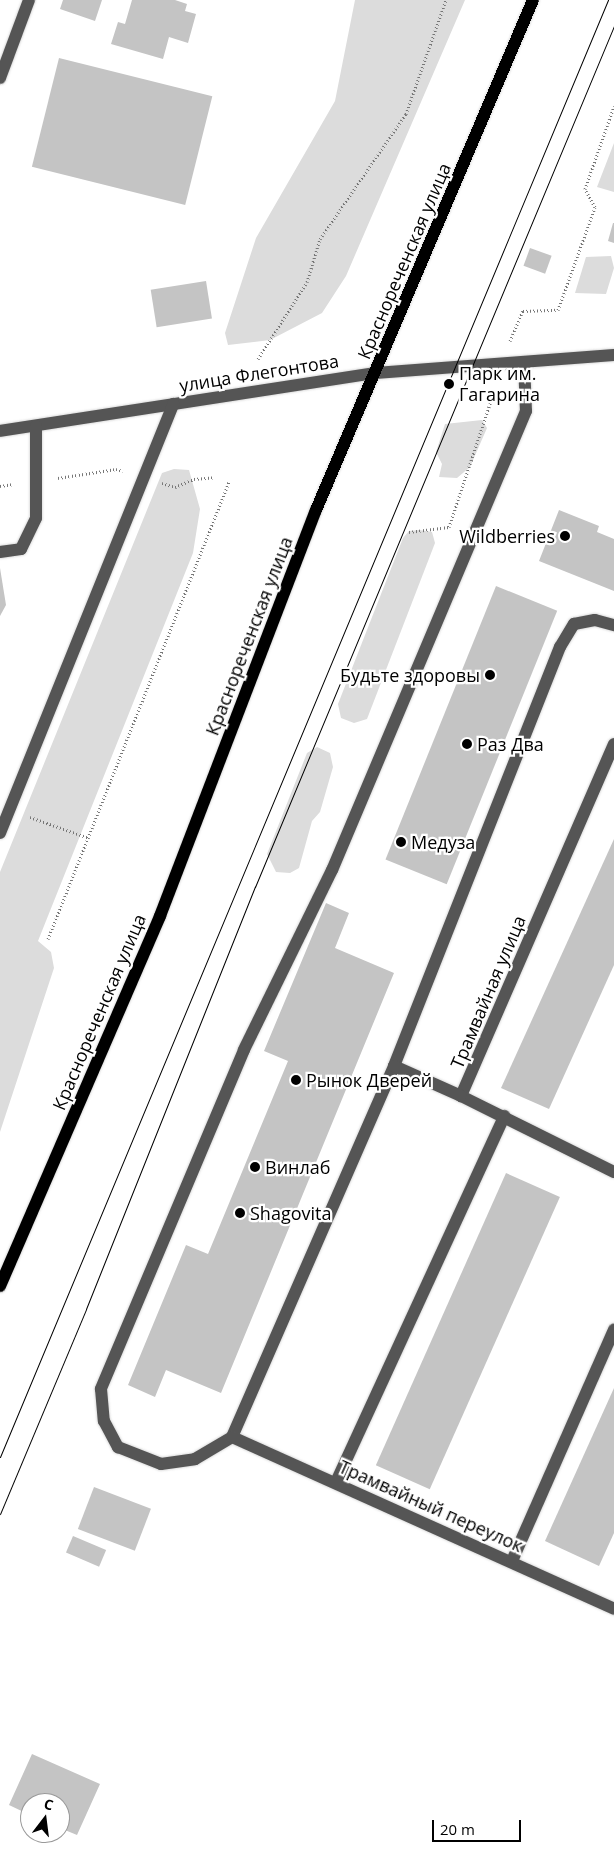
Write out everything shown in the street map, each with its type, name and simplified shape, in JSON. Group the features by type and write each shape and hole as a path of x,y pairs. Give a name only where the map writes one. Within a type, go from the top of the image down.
{"main road":[{"name":"Краснореченская улица","path":"0,1286 160,916 316,510 533,0"}],"street":[{"path":"0,78 29,0"},
{"name":"улица Флегонтова","path":"0,431 375,373 614,355"},
{"path":"524,362 526,411 332,870 244,1050 101,1389 104,1421 118,1447 161,1464 195,1459 232,1437 394,1066 560,648 574,624 595,620 614,625"},
{"path":"0,833 172,404"},
{"path":"0,552 20,549 36,518 36,426"},
{"name":"Трамвайная улица","path":"614,744 461,1096 614,1172"},
{"path":"394,1066 461,1096"},
{"path":"336,1482 504,1116"},
{"path":"512,1561 614,1330"},
{"name":"Трамвайный переулок","path":"232,1437 512,1561 614,1609"}],"path":[{"path":"258,360 307,282 320,239 406,114 446,0"},
{"path":"510,341 523,311 558,310 595,207 585,189 614,106"},
{"path":"409,532 449,527 491,401"},
{"path":"0,486 116,469 175,487 194,479 215,477"},
{"path":"48,939 229,482"},
{"path":"10,809 89,838"}],"shaded area":[{"path":"355,0 465,0 346,276 322,313 270,340 228,345 225,333 256,238 335,101"},
{"path":"614,143 614,192 597,187"},
{"path":"611,256 614,268 606,294 575,293 586,257"},
{"path":"482,420 487,428 470,467 457,478 439,477 442,464 436,452 445,424"},
{"path":"174,469 189,470 200,509 193,553 38,941 51,952 54,968 0,1132 0,872 162,473"},
{"path":"409,531 432,532 435,543 367,719 354,723 341,718 338,704 403,538"},
{"path":"317,747 330,753 333,767 320,812 312,821 299,868 290,873 276,872 267,854 307,753"}],"building":[{"path":"63,0 102,0 95,21 60,9"},
{"path":"132,0 175,0 187,4 185,11 196,14 188,43 169,37 163,59 111,44 118,22 125,24"},
{"path":"59,58 212,96 185,205 32,167"},
{"path":"614,223 614,243 608,241"},
{"path":"530,248 552,256 545,274 524,266"},
{"path":"206,281 212,319 157,327 151,290"},
{"path":"559,510 599,526 597,532 614,539 614,591 539,561"},
{"path":"0,568 6,605 0,616"},
{"path":"496,586 557,611 447,884 385,860"},
{"path":"614,839 614,965 549,1109 501,1088"},
{"path":"326,903 349,913 335,948 394,973 221,1393 166,1370 155,1397 128,1385 186,1245 208,1254 288,1061 264,1051"},
{"path":"506,1173 560,1197 430,1489 376,1465"},
{"path":"614,1388 614,1533 599,1566 545,1541"},
{"path":"94,1487 151,1509 135,1551 78,1529"},
{"path":"73,1536 106,1550 99,1567 66,1553"},
{"path":"32,1754 100,1784 77,1835 70,1832 70,1793 20,1793 20,1810 9,1805"}],"tram line":[{"path":"0,1457 608,0"},
{"path":"0,1514 86,1309 255,887 614,26"}],"place":[{"name":"Парк им. Гагарина","path":"449,384"},
{"name":"Wildberries","path":"565,536"},
{"name":"Будьте здоровы","path":"490,675"},
{"name":"Раз Два","path":"467,744"},
{"name":"Медуза","path":"401,842"},
{"name":"Рынок Дверей","path":"296,1080"},
{"name":"Винлаб","path":"255,1167"},
{"name":"Shagovita","path":"240,1213"}]}
